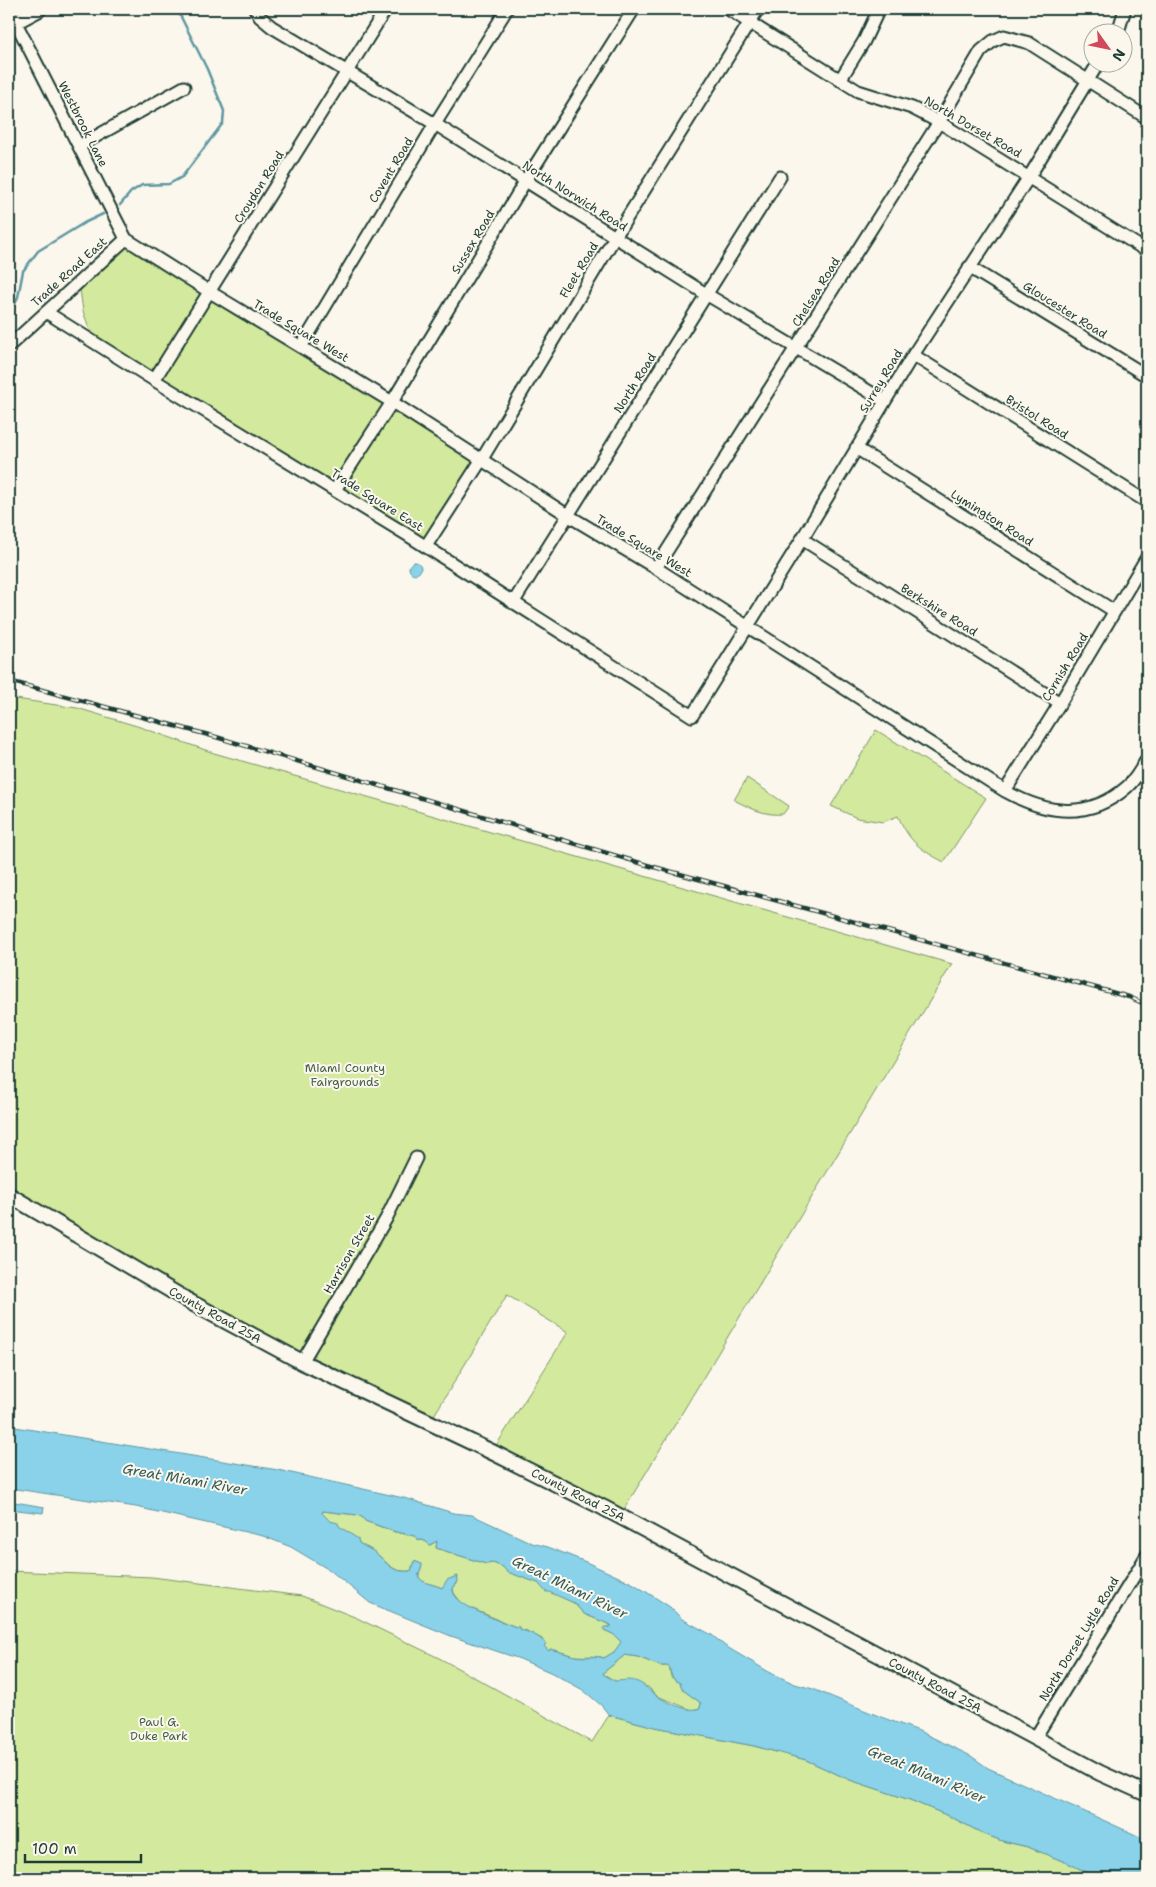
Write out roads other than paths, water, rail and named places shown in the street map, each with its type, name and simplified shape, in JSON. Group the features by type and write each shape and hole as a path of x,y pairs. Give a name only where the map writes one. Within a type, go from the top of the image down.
{"main road":[{"path":"12,23 39,9"},
{"name":"County Road 25A","path":"9,1194 192,1304 302,1362 492,1452 604,1508 1100,1774 1147,1794"}],"street":[{"name":"North Norwich Road","path":"255,9 260,17 272,27 435,124 706,294 885,401"},
{"name":"Croydon Road","path":"154,380 386,9"},
{"name":"Covent Road","path":"301,347 435,124 507,9"},
{"name":"Sussex Road","path":"335,490 392,402 526,180 634,9"},
{"name":"North Dorset Road","path":"728,9 858,91 912,108 939,122 1147,251"},
{"name":"Fleet Road","path":"426,546 482,459 615,237 758,9"},
{"path":"840,80 864,41 879,9"},
{"path":"1121,22 1125,9"},
{"name":"Westbrook Lane","path":"12,23 79,146 126,239"},
{"name":"Chelsea Road","path":"656,568 939,122 981,51 993,41 1004,36 1029,43 1087,80"},
{"name":"Surrey Road","path":"692,716 913,355 1029,177 1092,72"},
{"path":"1087,80 1147,118"},
{"path":"79,146 184,87"},
{"name":"North Road","path":"513,603 780,177"},
{"name":"Trade Square West","path":"126,239 392,402 569,516 656,568 747,628 1024,802 1046,809 1070,811 1103,804 1128,786 1147,759"},
{"name":"Trade Road East","path":"9,346 126,239"},
{"name":"Gloucester Road","path":"969,267 1147,376"},
{"name":"Trade Square East","path":"46,312 426,546 692,716"},
{"name":"Bristol Road","path":"913,355 1147,502"},
{"name":"Lymington Road","path":"856,448 1114,611"},
{"name":"Berkshire Road","path":"802,539 1060,703"},
{"name":"Cornish Road","path":"1004,791 1060,703 1147,556"},
{"name":"Harrison Street","path":"302,1362 386,1219 416,1158"},
{"name":"North Dorset Lytle Road","path":"1035,1738 1147,1555"}],"water":[{"path":"417,562 420,563 420,573 413,574 410,573 409,566 410,563"},
{"name":"Great Miami River","path":"9,1426 278,1470 408,1499 453,1513 472,1515 532,1543 548,1547 586,1562 634,1584 670,1607 682,1619 712,1635 725,1646 769,1672 795,1684 813,1689 919,1731 971,1756 988,1768 1147,1840 1147,1878 1098,1878 1028,1847 1002,1841 984,1834 951,1817 910,1800 850,1780 806,1760 754,1746 655,1727 609,1715 602,1706 583,1690 552,1673 520,1659 451,1636 370,1603 331,1571 291,1547 263,1536 136,1507 9,1488","holes":["323,1511 357,1515 365,1521 396,1532 415,1536 417,1539 425,1541 430,1545 437,1541 436,1548 486,1564 493,1563 503,1567 507,1572 538,1583 546,1592 574,1603 584,1614 611,1625 611,1627 604,1627 604,1630 613,1634 621,1642 614,1652 604,1658 575,1656 550,1649 549,1651 544,1646 546,1644 544,1641 534,1635 480,1612 462,1602 453,1591 458,1581 457,1576 447,1580 442,1588 420,1579 418,1576 422,1564 414,1561 411,1571 399,1571 375,1552 359,1543 358,1539 339,1526 338,1523 330,1521 322,1513","625,1655 638,1657 660,1666 669,1666 673,1678 680,1683 683,1690 701,1703 700,1708 679,1707 656,1695 639,1682 630,1680 615,1681 603,1674"]},
{"path":"9,1501 44,1507 43,1513 9,1509"}],"waterway":[{"path":"120,205 131,192 142,185 169,184 182,177 223,123 224,111 207,69 177,9"},
{"path":"9,316 18,297 23,271 38,251 84,223 103,214"}],"railway":[{"path":"9,681 216,737 647,865 1129,997 1147,1005"}],"park label":[{"name":"Miami County Fairgrounds","path":"345,1075"},
{"name":"Paul G. Duke Park","path":"159,1729"}]}
